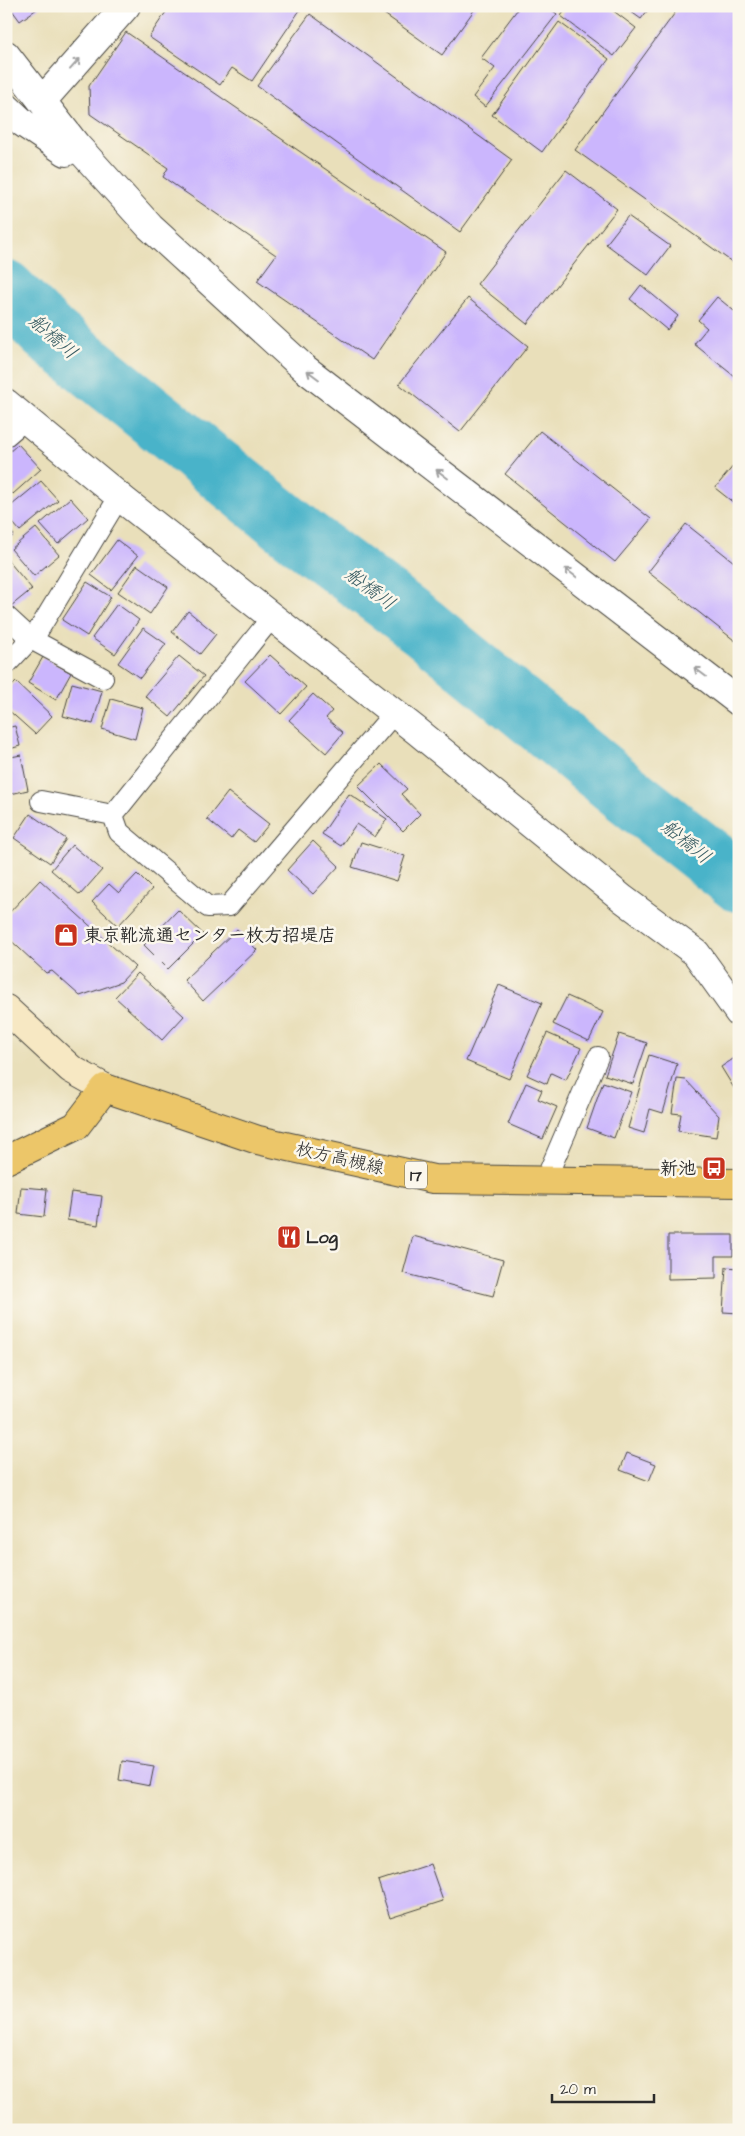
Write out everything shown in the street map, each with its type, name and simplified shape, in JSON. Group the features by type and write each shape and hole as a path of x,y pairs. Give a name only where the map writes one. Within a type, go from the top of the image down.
{"main road":[{"path":"6,1160 76,1126 105,1088"},
{"name":"枚方高槻線","path":"105,1088 258,1140 433,1179 739,1183"}],"street":[{"path":"42,101 126,6"},
{"path":"6,55 76,145 150,227 304,368 739,702"},
{"path":"6,107 23,123 66,152 76,145"},
{"path":"13,419 119,497 394,713 623,899 696,953 739,1013"},
{"path":"6,1009 71,1069 105,1088"}],"lane":[{"path":"6,665 31,639 119,497"},
{"path":"6,616 31,639 103,678"},
{"path":"114,815 272,617"},
{"path":"114,815 119,832 208,906 229,906 394,713"},
{"path":"41,801 114,815"},
{"path":"545,1181 598,1057"}],"building":[{"path":"9,6 41,6 20,21"},
{"path":"170,6 295,6 300,10 252,81 232,68 220,85 149,37"},
{"path":"373,6 477,6 442,55"},
{"path":"520,6 547,6 557,14 485,107 473,97 495,68 481,58"},
{"path":"568,6 607,6 636,28 614,56 561,16"},
{"path":"623,6 651,6 641,19"},
{"path":"680,6 739,6 739,267 575,150"},
{"path":"310,14 512,160 460,232 257,86"},
{"path":"559,22 609,59 542,152 492,115"},
{"path":"126,32 446,252 372,360 257,281 276,255 163,177 168,168 90,114 89,86"},
{"path":"566,170 617,209 527,324 477,284"},
{"path":"628,216 670,246 648,275 606,244"},
{"path":"641,285 678,316 667,330 630,299"},
{"path":"717,297 739,315 739,380 694,344 707,328 698,320"},
{"path":"468,298 528,346 460,432 399,384"},
{"path":"540,431 651,519 615,562 505,474"},
{"path":"18,444 41,469 13,494 6,486 6,455"},
{"path":"739,459 739,507 715,488"},
{"path":"41,481 58,500 20,531 6,515 6,510"},
{"path":"70,498 88,518 58,544 40,524"},
{"path":"686,524 739,566 739,644 648,572"},
{"path":"6,526 14,535 6,542"},
{"path":"36,528 59,555 34,576 11,549"},
{"path":"117,540 138,556 111,590 91,575"},
{"path":"6,558 32,589 11,606 6,601"},
{"path":"137,565 168,587 150,614 118,592"},
{"path":"87,582 111,597 87,636 62,620"},
{"path":"117,604 139,620 115,654 92,638"},
{"path":"188,611 216,634 200,654 172,632"},
{"path":"143,628 166,644 140,678 118,663"},
{"path":"270,655 306,687 281,714 245,681"},
{"path":"179,656 204,676 170,717 145,696"},
{"path":"43,657 71,673 56,700 28,683"},
{"path":"16,682 52,716 35,734 6,708 6,692"},
{"path":"72,683 102,691 93,724 63,716"},
{"path":"313,694 332,711 326,718 343,733 326,753 289,720"},
{"path":"111,699 143,708 135,739 102,729"},
{"path":"15,726 20,746 6,750 6,728"},
{"path":"21,755 28,790 6,795 6,758"},
{"path":"381,764 407,789 401,794 420,814 403,831 358,786"},
{"path":"228,792 269,824 254,842 238,830 231,839 207,819"},
{"path":"349,794 387,819 375,837 356,824 341,846 322,834"},
{"path":"30,814 66,839 50,863 14,838"},
{"path":"313,841 339,866 313,894 287,870"},
{"path":"361,842 405,856 397,881 352,867"},
{"path":"72,845 102,870 80,895 51,870"},
{"path":"137,874 152,889 118,926 92,902 109,884 119,893"},
{"path":"40,880 135,967 121,982 80,996 52,971 46,973 6,936 6,916"},
{"path":"178,910 203,934 168,969 144,945"},
{"path":"237,929 257,950 203,1001 184,980"},
{"path":"138,973 184,1016 162,1040 115,997"},
{"path":"499,985 542,1003 509,1079 466,1061"},
{"path":"567,996 603,1012 589,1041 553,1024"},
{"path":"547,1033 581,1048 566,1080 551,1073 547,1084 527,1075"},
{"path":"619,1034 647,1043 633,1084 605,1075"},
{"path":"649,1055 677,1064 663,1113 650,1109 644,1133 628,1128"},
{"path":"739,1055 739,1092 737,1093 721,1067"},
{"path":"677,1079 686,1080 719,1116 716,1137 678,1131 681,1114 672,1113"},
{"path":"603,1082 631,1092 614,1138 587,1128"},
{"path":"526,1083 542,1090 538,1099 557,1107 543,1139 508,1124"},
{"path":"21,1187 47,1189 44,1217 18,1214"},
{"path":"71,1192 102,1196 98,1225 67,1220"},
{"path":"668,1235 733,1235 733,1256 716,1256 716,1278 668,1279"},
{"path":"413,1236 503,1260 493,1296 403,1273"},
{"path":"726,1267 739,1268 739,1313 723,1312"},
{"path":"627,1453 656,1464 649,1481 620,1470"},
{"path":"122,1761 154,1766 150,1786 119,1780"},
{"path":"430,1864 443,1901 390,1918 378,1881"}],"waterway":[{"name":"船橋川","path":"6,291 47,332 305,539 423,627 627,794 739,882"}],"place":[{"name":"東京靴流通センター枚方招堤店","path":"66,935"},
{"name":"新池","path":"714,1168"},
{"name":"Log","path":"289,1237"}]}
